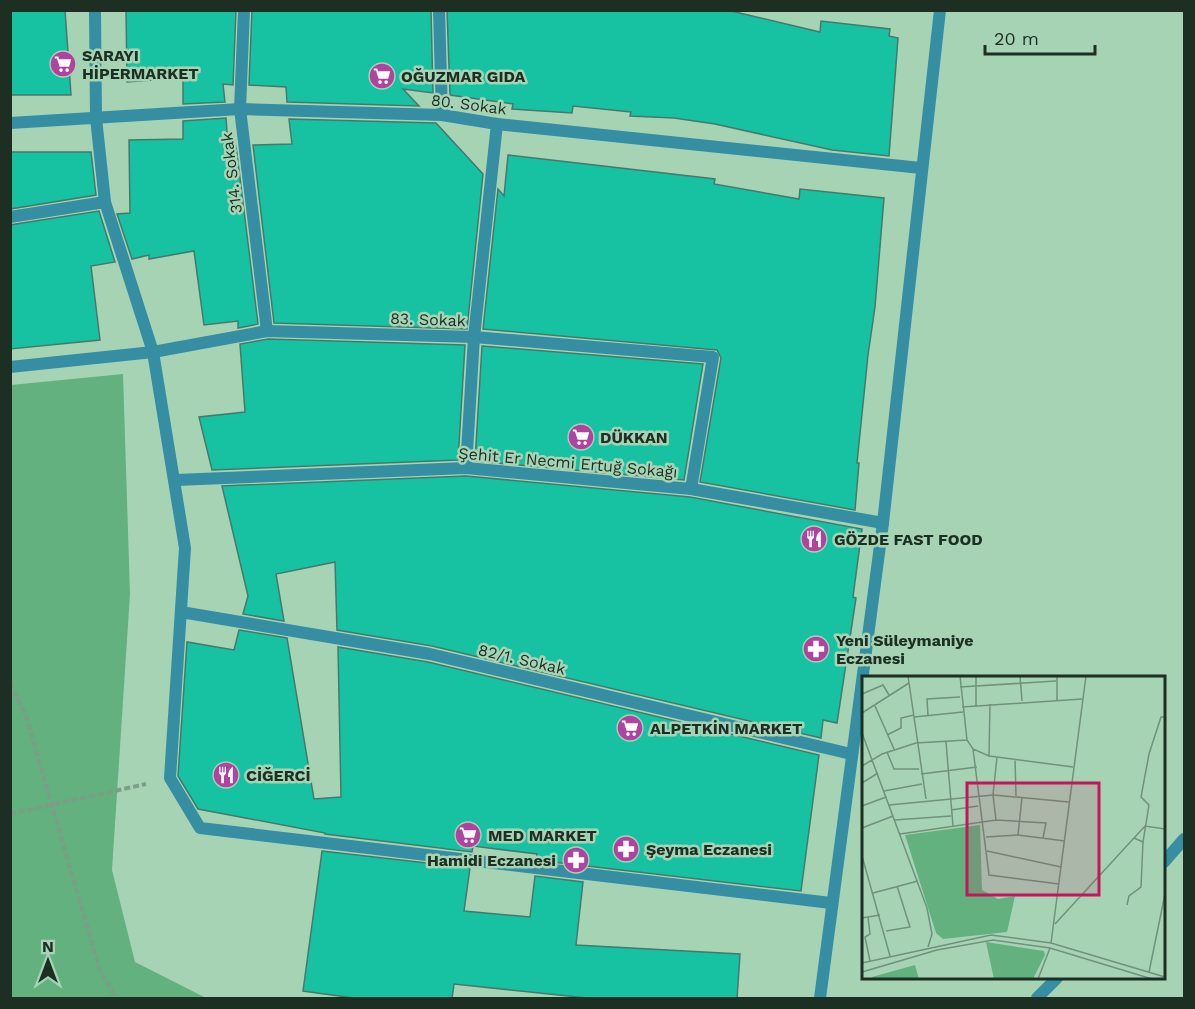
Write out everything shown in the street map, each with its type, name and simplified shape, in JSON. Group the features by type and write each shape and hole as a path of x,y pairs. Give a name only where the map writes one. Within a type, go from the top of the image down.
{"street":[{"path":"95,10 96,118 105,202 153,352 176,480 185,548 171,778 200,828 831,903"},
{"name":"314. Sokak","path":"244,10 240,109 267,331"},
{"path":"439,10 442,115"},
{"path":"820,999 883,523 940,10"},
{"name":"80. Sokak","path":"10,123 240,109 442,115 497,124 921,168"},
{"path":"466,468 474,337 497,124"},
{"path":"10,217 105,202"},
{"name":"83. Sokak","path":"10,367 153,352 267,331 474,337 713,357 691,489"},
{"name":"Şehit Er Necmi Ertuğ Sokağı","path":"176,480 466,468 691,489 883,523"},
{"name":"82/1. Sokak","path":"181,612 430,654 851,754"},
{"path":"1165,861 1185,839"},
{"path":"1037,999 1056,979"}],"path":[{"path":"10,683 26,716 100,971 116,999"},
{"path":"10,814 171,778"}],"green space":[{"path":"123,374 130,594 112,870 135,962 206,998 11,998 11,385"}],"building":[{"path":"10,10 65,10 71,95 10,95"},
{"path":"126,10 236,10 233,85 223,84 225,102 183,104 183,78 127,82"},
{"path":"252,10 431,10 433,93 403,89 419,106 287,102 286,87 249,85"},
{"path":"447,10 727,10 820,32 821,21 890,29 889,36 898,38 889,156 832,150 715,124 674,118 630,116 631,112 573,106 572,113 512,109 513,104 450,95"},
{"path":"226,118 228,146 236,146 258,324 238,328 238,321 204,325 194,251 149,259 149,255 132,259 117,214 130,213 129,140 183,139 183,121"},
{"path":"289,119 436,123 483,174 467,329 274,323 253,145 292,144"},
{"path":"10,152 91,152 96,195 10,209"},
{"path":"508,155 715,179 714,184 799,199 800,189 884,198 875,307 857,463 859,463 855,510 700,482 721,358 717,350 483,329 498,189 504,196"},
{"path":"99,211 115,262 91,266 100,340 10,349 10,225"},
{"path":"268,339 465,345 458,460 212,470 199,417 245,412 240,344"},
{"path":"482,346 703,364 684,480 475,461"},
{"path":"466,476 690,497 862,529 853,597 856,598 837,723 823,720 821,738 432,646 337,630 335,562 276,574 284,621 243,614 248,596 222,486"},
{"path":"239,630 287,638 314,799 341,797 338,647 428,662 819,755 801,891 536,860 537,854 473,846 472,852 325,834 198,809 178,776 187,642 234,650"},
{"path":"322,851 470,868 464,911 530,917 535,876 583,882 576,945 740,954 737,999 597,999 454,984 452,999 361,999 303,991"}],"place":[{"name":"SARAYI HİPERMARKET","path":"63,64"},
{"name":"OĞUZMAR GIDA","path":"382,76"},
{"name":"DÜKKAN","path":"581,437"},
{"name":"GÖZDE FAST FOOD","path":"814,539"},
{"name":"Yeni Süleymaniye Eczanesi","path":"816,649"},
{"name":"ALPETKİN MARKET","path":"630,728"},
{"name":"CİĞERCİ","path":"226,775"},
{"name":"MED MARKET","path":"468,835"},
{"name":"Şeyma Eczanesi","path":"626,849"},
{"name":"Hamidi Eczanesi","path":"576,860"}]}
